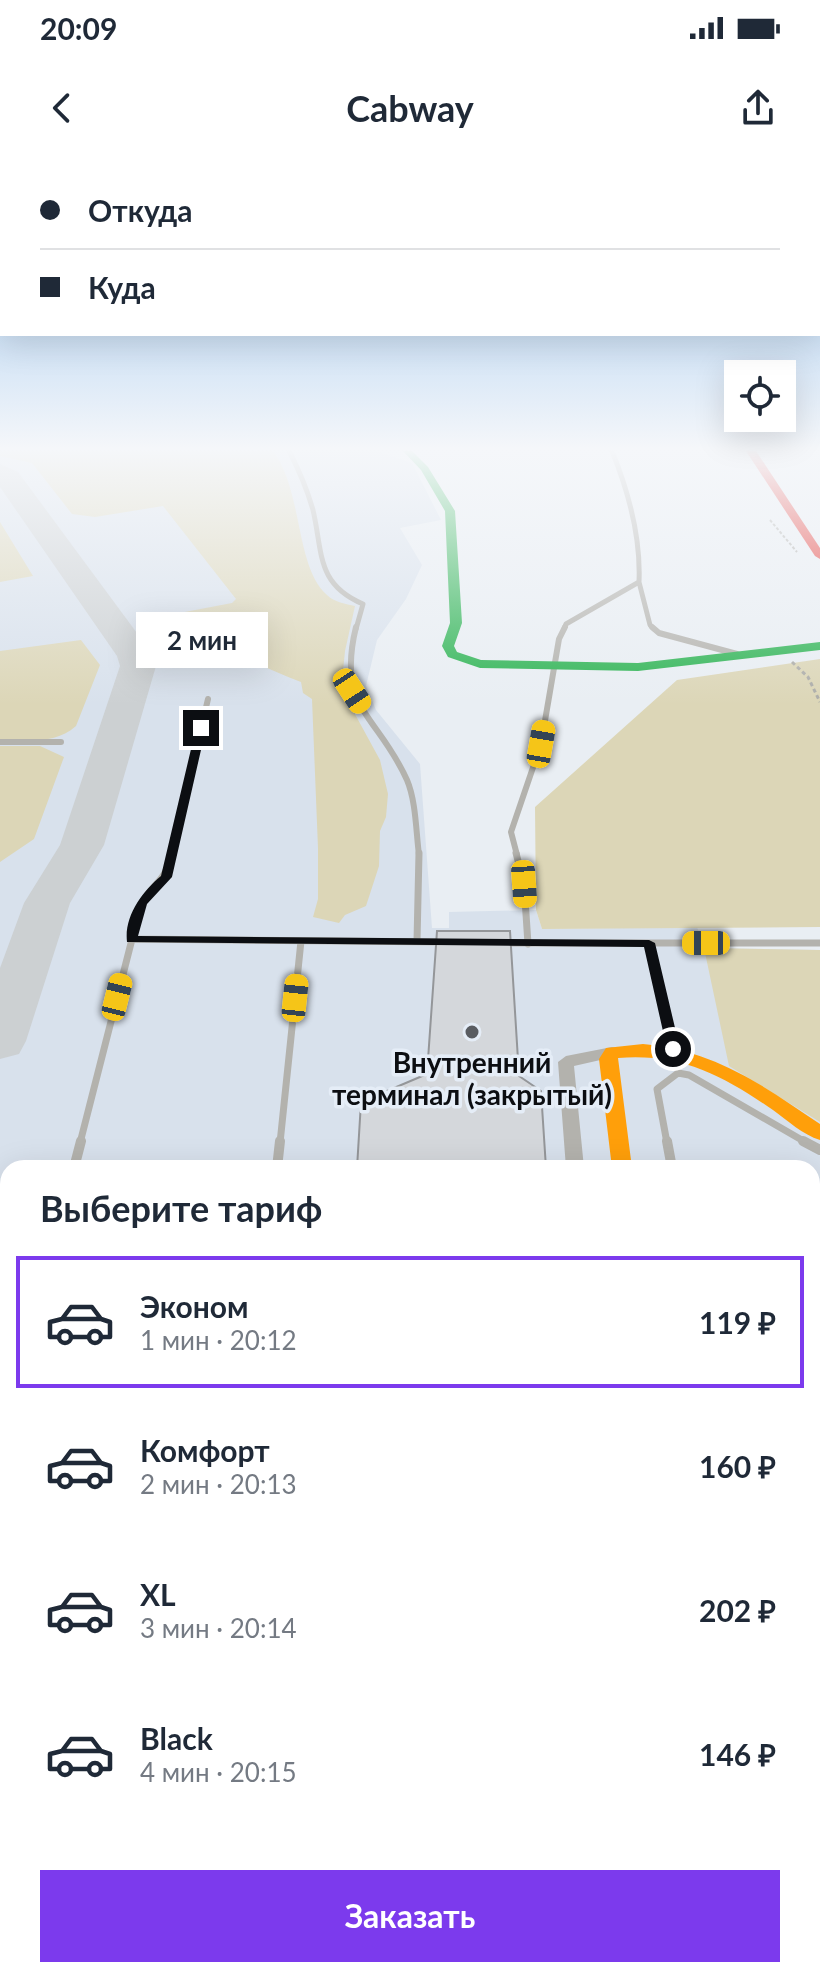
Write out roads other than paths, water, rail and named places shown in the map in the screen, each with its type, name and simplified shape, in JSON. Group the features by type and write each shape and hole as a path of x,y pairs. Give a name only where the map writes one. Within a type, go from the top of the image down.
{"street":[{"path":"452,536 456,623 448,646 452,654 480,664 667,666 820,646"},
{"path":"807,536 820,556"},
{"path":"574,1160 566,1062 612,1052 673,1049 715,1065 820,1133"},
{"path":"612,1052 608,1059 621,1160"}],"lane":[{"path":"317,536 321,560 333,587 348,599 363,604 350,658 352,691 408,782 421,866 417,941"},
{"path":"635,536 641,563 639,582 650,625 659,633 741,656"},
{"path":"528,944 524,884 511,832 541,744 559,639 566,624 639,582"},
{"path":"76,1160 141,904 149,891 166,877 208,699"},
{"path":"0,742 61,742"},
{"path":"131,939 464,942"},
{"path":"278,1160 301,941"},
{"path":"496,943 820,943"},
{"path":"649,943 673,1049"},
{"path":"670,1160 657,1089 678,1073 689,1075 820,1150"}],"place":[{"name":"Внутренний терминал (закрытый)","path":"472,1032"}]}
